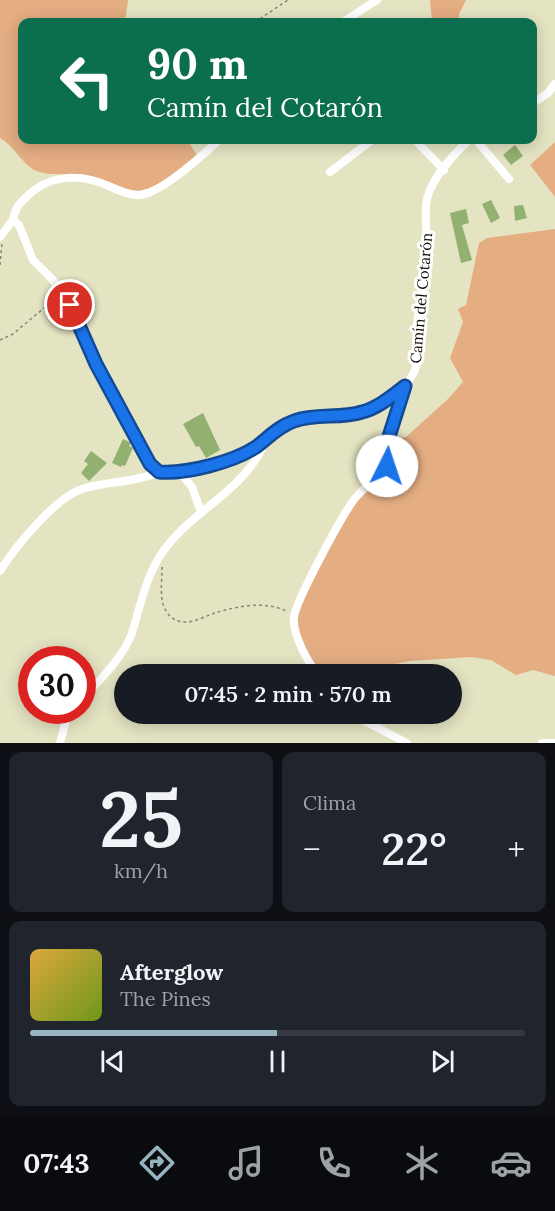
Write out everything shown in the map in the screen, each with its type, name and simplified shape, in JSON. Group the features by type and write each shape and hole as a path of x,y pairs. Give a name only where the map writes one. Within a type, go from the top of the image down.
{"street":[{"path":"349,18 377,0"},
{"path":"537,101 548,93 555,84"},
{"path":"1,237 10,221 13,220 15,210 21,201 44,184 61,178 92,179 134,195 149,193 200,159 215,144"},
{"path":"330,172 367,144"},
{"path":"419,144 444,170"},
{"name":"Camín del Cotarón","path":"96,685 131,635 139,602 159,558 170,542 235,484 258,457 267,438 283,426 310,417 361,413 376,406 405,386 418,362 417,325 429,248 428,197 444,170 466,144"},
{"path":"479,144 509,178"},
{"path":"13,220 19,225 33,260 62,292 79,323 96,364 150,464 159,472"},
{"path":"310,664 295,626 294,616 317,564 354,500 387,466 386,446 405,386"},
{"path":"0,571 17,545 69,496 83,489 138,480 159,472 179,471 230,460 267,438"},
{"path":"179,471 192,487 201,512"},
{"path":"60,743 65,724"},
{"path":"370,724 407,743"},
{"path":"542,743 555,743"}],"path":[{"path":"262,18 288,0"},
{"path":"0,265 1,237"},
{"path":"0,340 13,334 62,292"},
{"path":"159,558 162,566 162,603 171,617 178,621 190,622 216,612 260,605 279,607 294,616"}],"shaded area":[{"path":"0,0 128,0 126,18 18,18 18,144 190,144 198,157 163,182 144,190 134,191 90,176 34,170 0,138"},
{"path":"430,0 466,0 459,14 460,18 432,18"},
{"path":"555,142 555,197 530,165"},
{"path":"555,229 555,676 533,670 516,675 491,660 471,657 395,664 314,664 307,660 295,626 295,612 354,500 387,466 391,466 387,442 406,437 463,382 450,358 463,322 458,309 466,305 479,243 487,238"}],"building":[{"path":"515,145 523,156 511,165 503,155"},
{"path":"491,200 500,218 491,223 482,204"},
{"path":"523,205 527,218 515,221 514,206"},
{"path":"466,209 469,223 462,225 472,260 461,263 450,213"},
{"path":"203,413 220,450 206,458 199,446 196,447 183,424"},
{"path":"123,439 131,443 129,446 133,448 125,466 121,467 112,463"},
{"path":"91,451 107,463 89,481 81,473 88,464 84,461"}],"route":[{"path":"70,305 90,353 150,464 159,472 179,471 230,460 255,447 283,426 310,417 361,413 391,397 405,386 386,446 387,466"}]}
